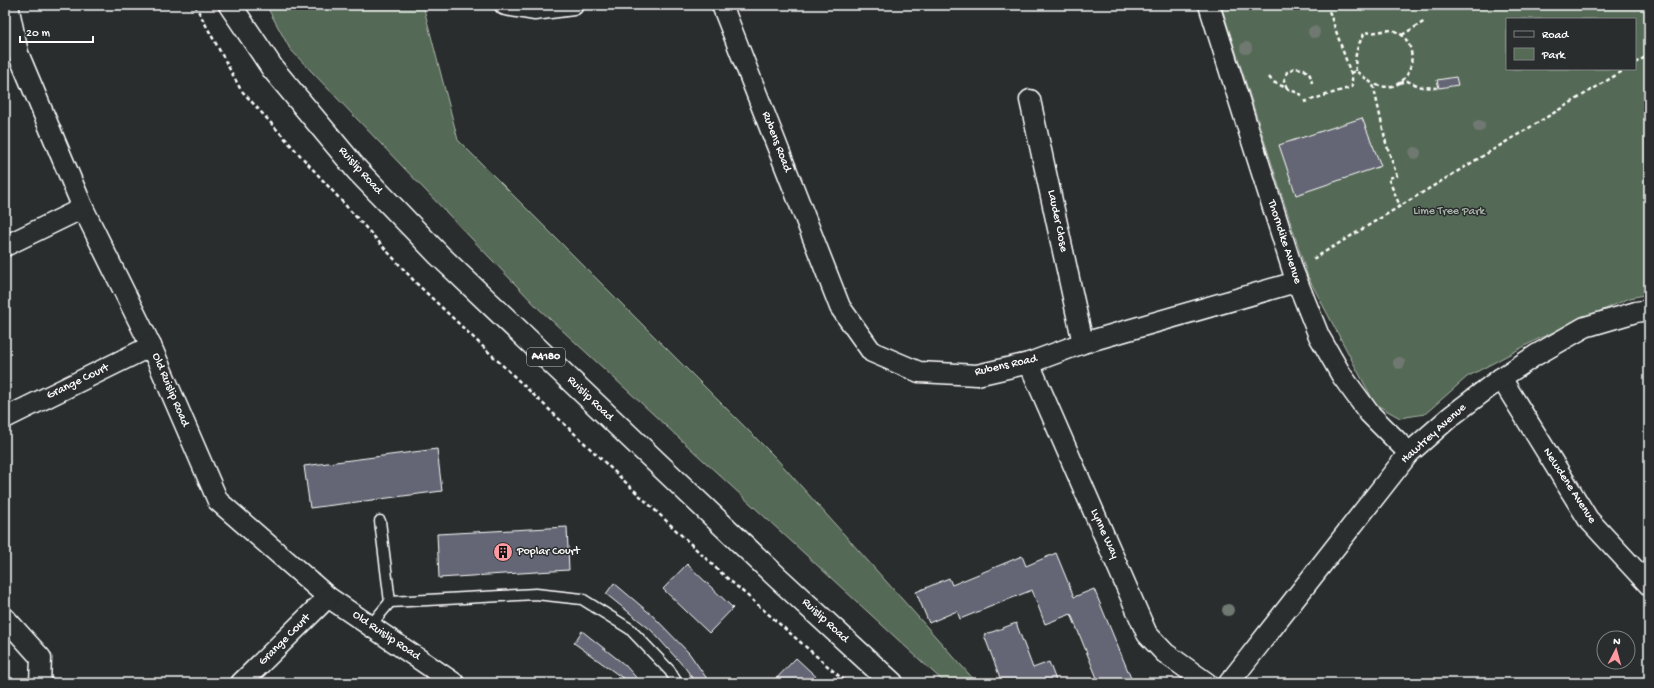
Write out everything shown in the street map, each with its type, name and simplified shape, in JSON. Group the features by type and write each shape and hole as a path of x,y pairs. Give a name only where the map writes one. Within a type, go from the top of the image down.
{"main road":[{"name":"Ruislip Road","path":"230,5 278,75 357,170 439,255 777,577 892,683"}],"street":[{"name":"Old Ruislip Road","path":"8,5 18,53 83,208 151,346 218,501 328,597 454,683"},
{"path":"505,5 534,10 573,5"},
{"name":"Rubens Road","path":"722,5 840,307 872,352 918,372 977,375 1029,363 1083,343 1294,276"},
{"name":"Thorndike Avenue","path":"1209,5 1294,276 1319,336 1342,376 1369,413 1409,453"},
{"name":"Lauder Close","path":"1030,100 1083,343"},
{"path":"5,246 83,208"},
{"name":"Hawtrey Avenue","path":"1229,683 1409,453 1450,417 1501,378 1536,355 1585,327 1636,312 1649,310"},
{"name":"Grange Court","path":"5,418 151,346"},
{"name":"Lynne Way","path":"1029,363 1147,634 1165,653 1207,683"},
{"name":"Newdene Avenue","path":"1501,378 1588,519 1649,585"},
{"name":"Grange Court","path":"241,683 328,597"},
{"path":"5,618 42,658 40,683"}],"lane":[{"path":"370,626 390,602 380,521"},
{"path":"390,602 536,594 582,599 630,629 670,671 677,683"}],"path":[{"path":"195,5 241,90 416,283 718,570 847,683"},
{"path":"1304,102 1352,87 1351,73 1327,5"},
{"path":"1402,36 1425,21"},
{"path":"1400,83 1406,76 1411,63 1412,49 1410,44 1396,32 1384,30 1369,34 1365,32 1357,48 1355,61 1356,71 1373,84 1383,87 1391,86 1408,81 1422,88 1439,88"},
{"path":"1636,62 1649,55"},
{"path":"1287,88 1284,81 1287,72 1294,68 1304,69 1310,75 1312,83"},
{"path":"1294,276 1400,206 1624,70"},
{"path":"1351,73 1356,71"},
{"path":"1269,77 1273,82 1302,95"},
{"path":"1373,84 1386,143 1397,176 1388,178 1400,206"}],"green space":[{"path":"266,5 423,5 458,140 775,457 977,683 945,683 538,308 290,49"},
{"name":"Lime Tree Park","path":"1221,5 1649,5 1649,294 1630,298 1538,339 1467,377 1425,414 1400,418 1375,404 1308,277"}],"building":[{"path":"1456,77 1458,85 1439,88 1437,80"},
{"path":"1362,118 1381,166 1296,195 1279,145"},
{"path":"437,449 442,491 310,508 304,466"},
{"name":"Poplar Court","path":"567,527 569,570 439,578 437,534"},
{"path":"1056,553 1074,597 1094,589 1133,683 1099,683 1071,614 1045,624 1032,590 960,619 957,611 929,623 916,592 949,578 952,585 1022,556 1026,566"},
{"path":"687,564 733,608 709,633 663,589"},
{"path":"614,583 653,616 689,653 710,683 696,683 686,669 651,630 606,594"},
{"path":"1016,623 1033,668 1049,662 1057,683 1025,683 1024,680 1015,683 1002,683 984,635"},
{"path":"582,631 625,665 641,683 627,683 624,679 574,643"},
{"path":"796,658 823,683 772,683"},
{"path":"562,679 572,683 561,683"}],"place":[{"name":"Poplar Court","path":"503,552"}]}
